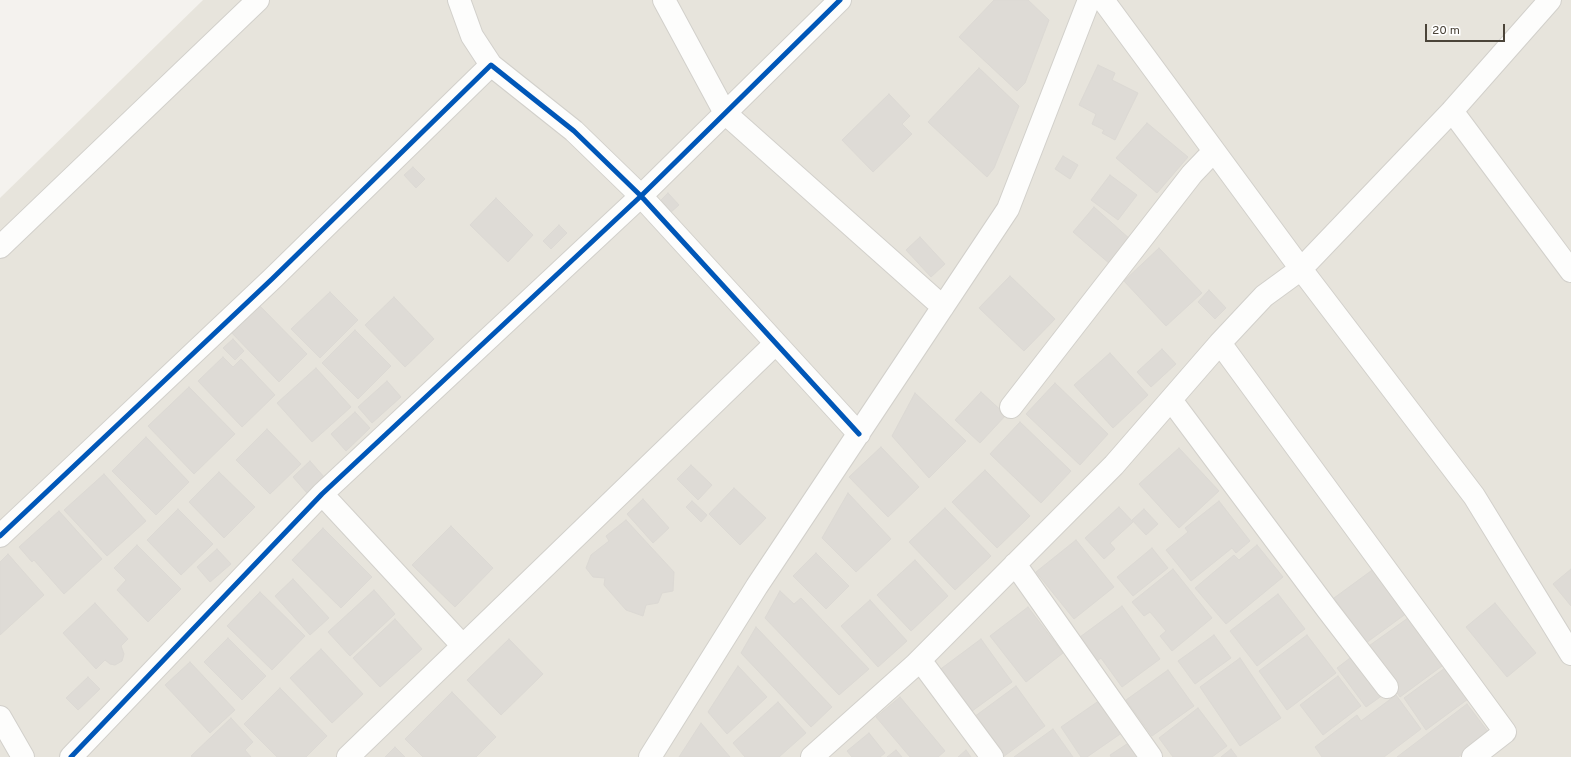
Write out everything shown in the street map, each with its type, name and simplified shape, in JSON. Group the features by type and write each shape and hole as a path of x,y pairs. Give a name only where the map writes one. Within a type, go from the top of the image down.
{"street":[{"path":"0,247 258,0"},
{"path":"458,0 472,36 491,66 574,131 641,196 858,434"},
{"path":"664,0 725,113 943,307"},
{"path":"71,757 322,494 641,196 840,0"},
{"path":"650,757 757,586 1008,209 1089,0"},
{"path":"1103,0 1301,269 1474,496 1571,654"},
{"path":"812,757 920,660 1114,465 1220,343 1264,296 1301,269 1452,111 1550,0"},
{"path":"0,536 272,279 491,66"},
{"path":"1452,111 1571,271"},
{"path":"1011,407 1192,174 1214,151"},
{"path":"1220,343 1505,732 1473,757"},
{"path":"348,757 775,344"},
{"path":"1171,400 1326,609 1387,687"},
{"path":"322,494 463,646"},
{"path":"1015,564 1151,757"},
{"path":"920,660 992,757"},
{"path":"0,717 23,757"}],"shaded area":[{"path":"203,0 1571,0 1571,757 0,757 0,198"}],"building":[{"path":"994,0 1028,0 1049,20 1025,83 1017,91 959,37"},
{"path":"1098,65 1115,73 1112,80 1138,93 1115,140 1102,133 1104,130 1092,124 1096,114 1079,105"},
{"path":"979,68 1019,106 994,168 987,177 928,122"},
{"path":"889,94 910,116 902,124 912,134 873,172 842,140"},
{"path":"1147,123 1188,157 1157,193 1116,158"},
{"path":"1063,156 1078,165 1070,179 1055,169"},
{"path":"413,167 425,179 416,188 404,175"},
{"path":"1110,175 1137,195 1118,220 1091,200"},
{"path":"668,193 679,205 671,212 661,200"},
{"path":"496,198 533,235 508,262 470,225"},
{"path":"1094,207 1131,240 1110,264 1073,232"},
{"path":"559,225 567,233 551,249 543,241"},
{"path":"920,237 945,264 931,277 906,250"},
{"path":"1159,248 1202,293 1166,326 1124,281"},
{"path":"1010,276 1055,319 1024,351 979,308"},
{"path":"1209,290 1226,308 1215,319 1198,302"},
{"path":"330,292 358,320 320,358 291,329"},
{"path":"394,297 434,339 405,367 365,325"},
{"path":"259,305 307,354 279,382 231,332"},
{"path":"355,330 391,366 358,399 322,363"},
{"path":"233,339 244,351 235,360 223,348"},
{"path":"1162,349 1176,364 1151,387 1137,372"},
{"path":"1110,353 1148,395 1113,428 1074,385"},
{"path":"223,357 233,367 241,359 275,395 242,427 198,381"},
{"path":"316,368 351,407 312,442 277,403"},
{"path":"387,381 401,397 372,423 358,407"},
{"path":"1055,383 1108,434 1080,465 1026,414"},
{"path":"189,387 235,434 194,474 148,426"},
{"path":"981,392 1006,415 980,443 955,420"},
{"path":"915,393 966,441 929,478 892,436"},
{"path":"355,412 370,428 346,451 331,434"},
{"path":"1020,422 1071,471 1041,503 990,454"},
{"path":"267,429 301,464 270,494 236,460"},
{"path":"146,437 189,482 156,515 112,471"},
{"path":"881,447 919,487 888,517 849,477"},
{"path":"1179,448 1219,491 1179,528 1139,484"},
{"path":"310,461 324,477 307,493 293,477"},
{"path":"691,465 712,485 698,500 677,479"},
{"path":"985,470 1030,516 997,548 952,502"},
{"path":"219,472 255,507 224,538 189,502"},
{"path":"104,474 146,521 107,556 64,510"},
{"path":"734,488 766,518 740,545 709,514"},
{"path":"848,493 891,539 856,572 822,538"},
{"path":"643,499 669,528 653,543 627,514"},
{"path":"692,501 707,515 701,522 686,507"},
{"path":"1219,501 1250,541 1236,553 1232,548 1191,581 1166,550 1188,532 1185,528"},
{"path":"1119,507 1133,522 1110,543 1115,549 1104,559 1085,538"},
{"path":"945,508 991,556 955,590 909,542"},
{"path":"178,509 213,544 181,575 147,540"},
{"path":"1144,509 1158,524 1146,535 1132,520"},
{"path":"59,511 102,559 64,594 34,560 32,562 19,547"},
{"path":"626,520 674,572 673,591 662,593 658,603 646,605 643,616 626,610 604,585 605,578 593,577 586,568 591,555 609,541 606,536"},
{"path":"451,526 493,568 455,607 412,565"},
{"path":"323,528 372,577 341,608 292,560"},
{"path":"1076,540 1114,587 1074,619 1036,572"},
{"path":"137,545 181,589 148,622 117,590 126,580 114,568"},
{"path":"1257,545 1283,577 1226,624 1195,588 1234,555 1239,560"},
{"path":"1152,548 1168,568 1133,596 1117,577"},
{"path":"217,549 231,564 210,582 197,567"},
{"path":"816,553 849,586 826,609 793,576"},
{"path":"8,554 44,595 0,635 0,562"},
{"path":"915,560 948,596 911,631 877,595"},
{"path":"1375,568 1407,613 1366,643 1334,598"},
{"path":"1173,569 1212,618 1172,651 1160,636 1166,631 1150,612 1144,616 1132,602"},
{"path":"1571,569 1571,606 1553,584"},
{"path":"293,579 329,618 310,635 275,596"},
{"path":"374,590 395,614 350,656 328,632"},
{"path":"780,591 794,604 801,598 869,669 839,695 765,618"},
{"path":"260,592 305,636 272,670 227,626"},
{"path":"1278,594 1305,629 1257,666 1230,631"},
{"path":"870,600 907,641 878,667 841,626"},
{"path":"95,603 128,639 121,646 124,654 122,661 115,665 110,664 105,660 96,669 63,633"},
{"path":"1495,603 1536,653 1507,677 1466,627"},
{"path":"1122,606 1160,659 1122,687 1101,658 1097,661 1080,637"},
{"path":"1028,607 1063,653 1026,682 990,636"},
{"path":"1408,618 1442,666 1400,697 1366,648"},
{"path":"395,619 422,649 380,687 353,658"},
{"path":"756,627 832,707 811,727 741,653"},
{"path":"1214,635 1231,658 1195,684 1178,661"},
{"path":"1307,635 1336,673 1287,710 1259,671"},
{"path":"228,638 266,676 242,700 204,662"},
{"path":"509,639 543,674 501,715 467,680"},
{"path":"981,639 1012,682 968,714 938,671"},
{"path":"321,649 363,694 332,723 290,678"},
{"path":"1354,655 1383,695 1366,707 1337,668"},
{"path":"1240,658 1281,718 1240,746 1200,687"},
{"path":"190,662 235,710 210,733 165,685"},
{"path":"738,666 767,697 727,734 708,712"},
{"path":"1445,668 1468,699 1426,730 1404,698"},
{"path":"1168,670 1194,706 1152,736 1126,700"},
{"path":"1338,676 1361,706 1323,735 1300,705"},
{"path":"88,677 100,689 78,710 66,698"},
{"path":"1016,686 1045,726 1003,757 974,717"},
{"path":"280,688 327,736 306,757 277,757 244,724"},
{"path":"452,692 496,737 476,757 423,757 405,739"},
{"path":"1396,695 1421,729 1384,757 1322,757 1315,747 1357,715 1361,721"},
{"path":"900,697 945,751 938,757 910,757 876,717"},
{"path":"1103,698 1126,730 1087,757 1081,757 1061,727"},
{"path":"778,702 806,733 779,757 745,757 733,743"},
{"path":"1467,704 1489,733 1458,757 1397,757"},
{"path":"1198,708 1227,746 1212,757 1173,757 1159,738"},
{"path":"231,718 253,742 245,750 251,757 191,756"},
{"path":"701,723 730,757 679,757"},
{"path":"1053,729 1073,757 1014,757"},
{"path":"869,733 885,753 880,757 852,757 847,751"},
{"path":"1133,740 1145,757 1111,757 1110,755"},
{"path":"395,747 405,757 385,757"},
{"path":"1231,749 1237,757 1221,757"},
{"path":"896,750 902,757 887,757"},
{"path":"966,750 971,757 958,757"}],"cycle path":[{"path":"71,757 322,494 641,196 840,0"},
{"path":"0,536 272,279 491,65 574,131 641,196 859,434"}]}
